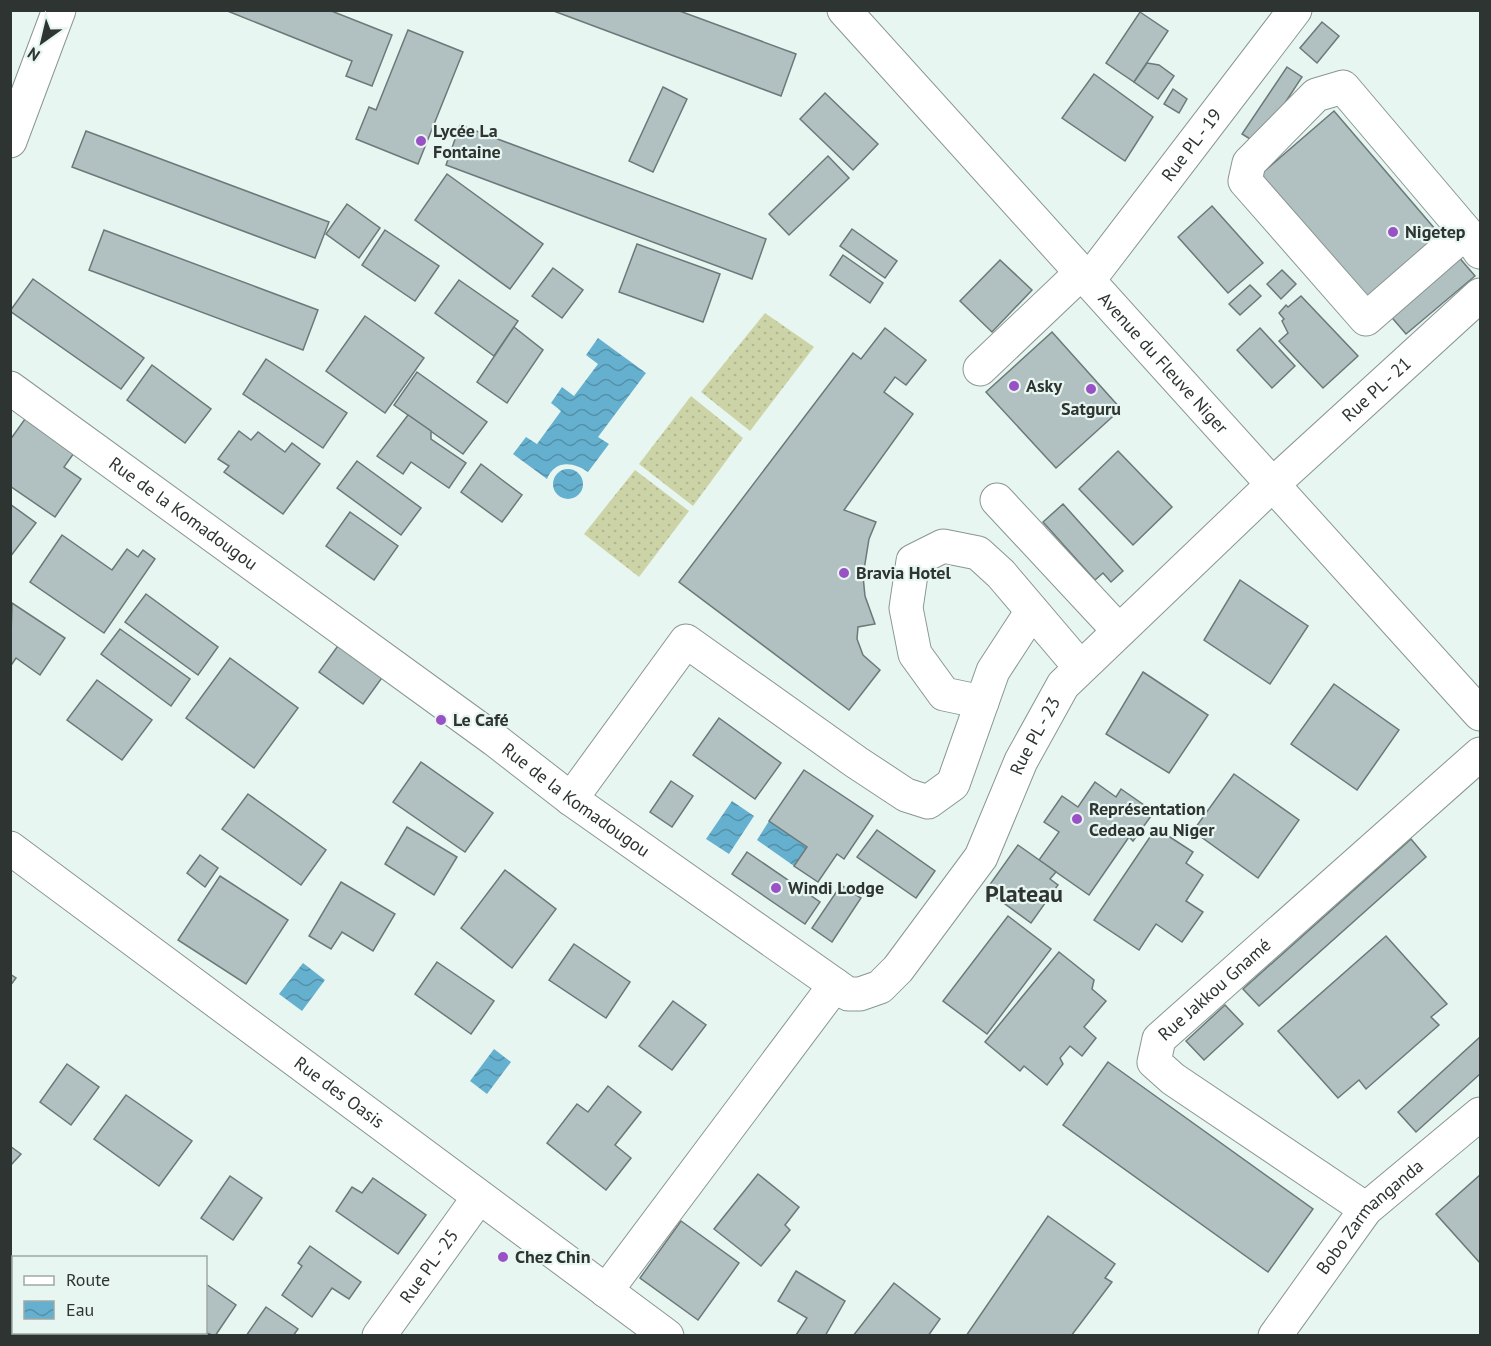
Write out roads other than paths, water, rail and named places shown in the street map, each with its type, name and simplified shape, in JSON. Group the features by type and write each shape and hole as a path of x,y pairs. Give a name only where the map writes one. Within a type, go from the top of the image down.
{"street":[{"path":"10,141 59,10"},
{"name":"Avenue du Fleuve Niger","path":"844,10 1480,714"},
{"name":"Rue PL - 19","path":"980,369 1084,277 1295,10"},
{"path":"1344,87 1473,242 1366,318 1245,181 1249,163 1316,95 1344,87"},
{"name":"Rue PL - 21","path":"1272,486 1480,295"},
{"name":"Rue de la Komadougou","path":"10,388 495,740 571,799 835,985"},
{"name":"Rue PL - 23","path":"835,985 848,994 860,994 880,987 898,969 981,857 1021,761 1063,686 1080,667 1272,486"},
{"path":"997,500 1119,631"},
{"path":"982,702 944,694 915,654 906,608 913,561 943,546 978,553 1001,574 1080,667"},
{"path":"571,799 686,641 856,762 906,795 928,802 953,784 993,671 1032,611"},
{"name":"Rue Jakkou Gnamé","path":"1366,1209 1173,1079 1155,1062 1159,1039 1480,754"},
{"name":"Rue des Oasis","path":"10,848 667,1335"},
{"path":"606,1291 835,985"},
{"name":"Bobo Zarmanganda","path":"1275,1335 1366,1209 1480,1114"},
{"name":"Rue PL - 25","path":"379,1335 479,1197"}],"water":[{"path":"598,338 646,373 598,437 609,444 588,472 577,466 565,464 555,468 547,479 513,454 526,437 537,444 561,411 551,403 562,387 574,396 598,364 586,355"},
{"path":"568,469 578,474 583,484 578,494 568,499 558,494 553,484 558,474"},
{"path":"732,801 754,816 729,854 706,839"},
{"path":"769,821 807,847 794,866 757,840"},
{"path":"303,963 325,980 302,1011 279,994"},
{"path":"494,1049 511,1062 487,1094 470,1081"}],"place":[{"name":"Lycée La Fontaine","path":"421,141"},
{"name":"Nigetep","path":"1393,232"},
{"name":"Asky","path":"1014,386"},
{"name":"Satguru","path":"1091,389"},
{"name":"Bravia Hotel","path":"844,573"},
{"name":"Le Café","path":"441,720"},
{"name":"Représentation Cedeao au Niger","path":"1077,819"},
{"name":"Windi Lodge","path":"776,888"},
{"name":"Chez Chin","path":"503,1257"}],"district":[{"name":"Plateau","path":"1024,894"}]}
